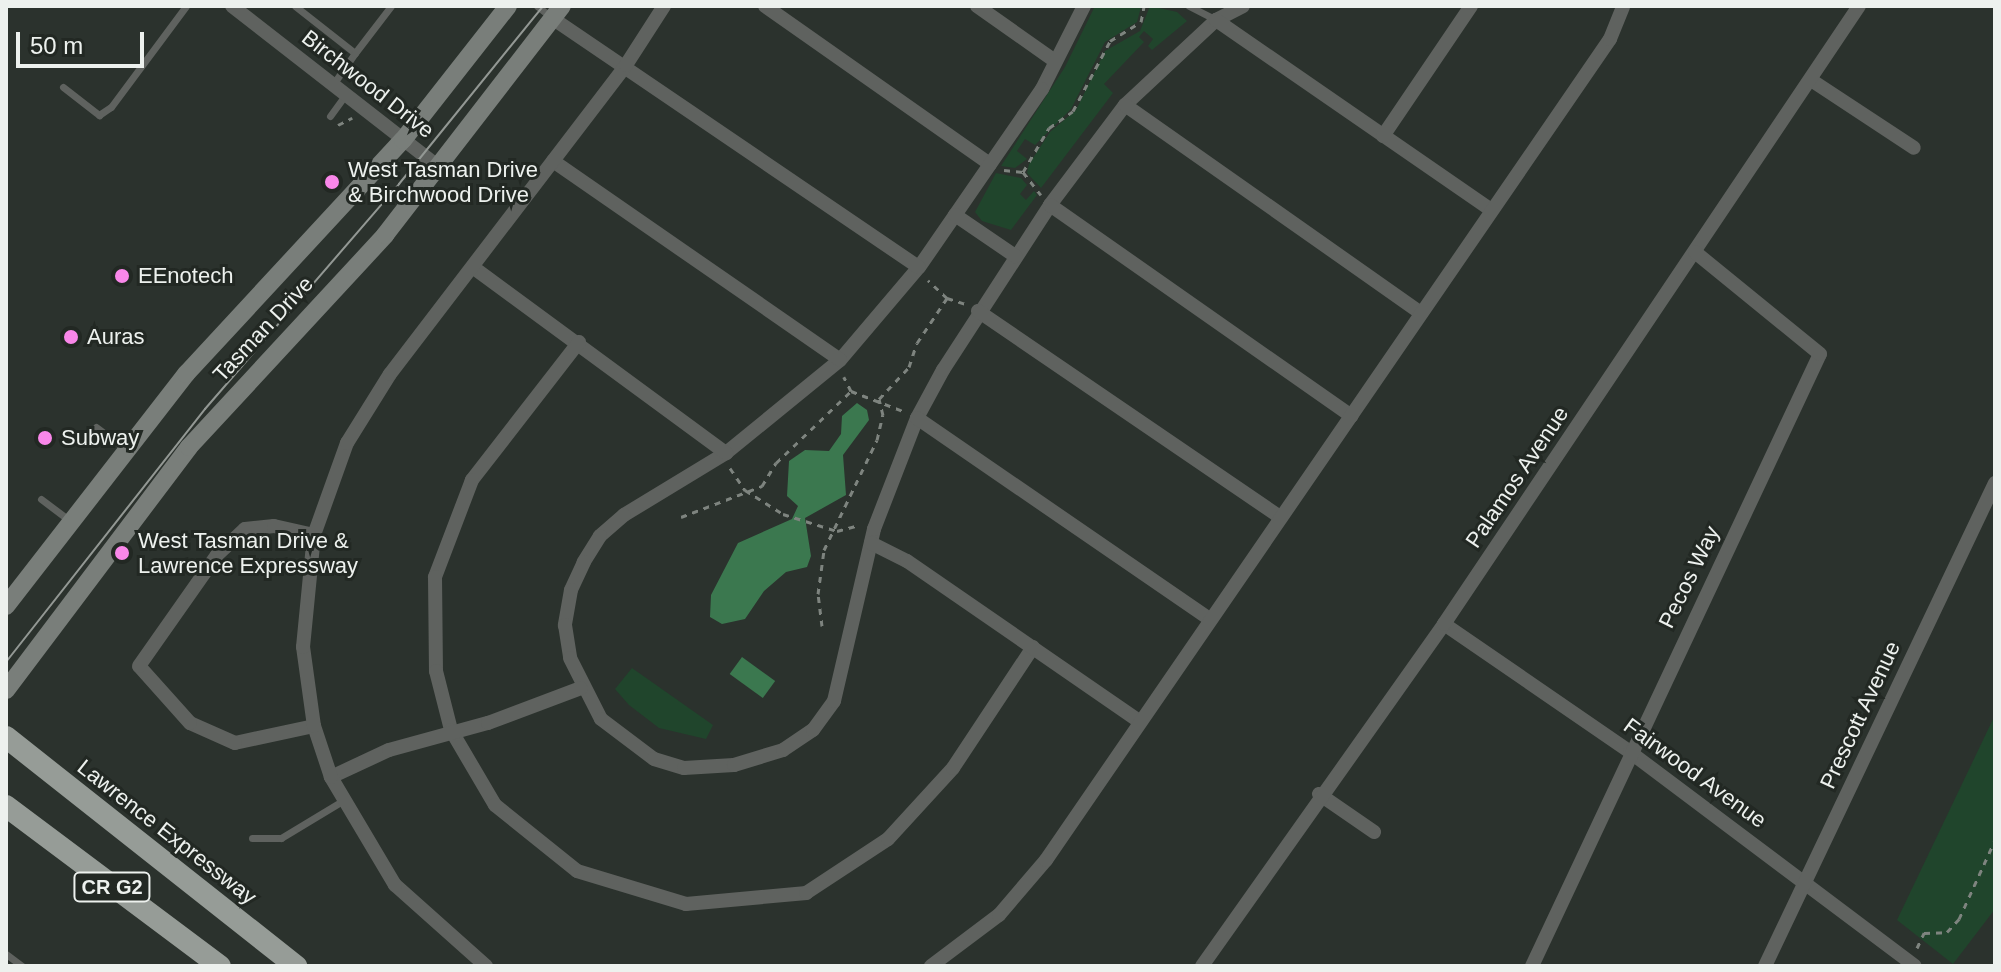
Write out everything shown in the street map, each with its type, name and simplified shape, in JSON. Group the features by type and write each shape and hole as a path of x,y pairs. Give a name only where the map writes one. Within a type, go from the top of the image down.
{"highway":[{"name":"Lawrence Expressway","path":"6,737 296,966"},
{"name":"CR G2","path":"6,806 220,966"}],"main road":[{"name":"Tasman Drive","path":"126,450 252,298 403,140 508,6"},
{"name":"Tasman Drive","path":"6,690 213,418 385,235 557,12"},
{"path":"6,606 126,450"}],"street":[{"name":"Birchwood Drive","path":"232,6 439,167"},
{"path":"486,966 395,885 331,777 314,726 303,647 314,535 347,443 390,374 474,268 626,65 664,6"},
{"path":"765,6 990,164"},
{"path":"977,6 1055,61"},
{"path":"1084,6 1055,61 955,215 918,268 836,363 724,454 624,515 592,549 571,590 565,625 581,688 601,719 654,759 684,768 709,767 783,750 813,730 834,701 872,536 917,418 978,311 1050,205 1125,105 1216,20 1243,6"},
{"path":"1383,136 1471,6"},
{"path":"931,966 999,915 1046,860 1610,39 1623,6"},
{"name":"Palamos Avenue","path":"1202,966 1319,794 1444,624 1859,6"},
{"path":"557,12 626,65 918,268"},
{"path":"1216,20 1491,210"},
{"path":"1811,80 1914,148"},
{"path":"1125,105 1421,313"},
{"path":"553,161 836,363"},
{"path":"1050,205 1351,416"},
{"path":"955,215 1015,256"},
{"name":"Pecos Way","path":"1532,966 1630,752 1820,354 1695,252"},
{"path":"474,268 579,342 724,454"},
{"path":"978,311 1280,517"},
{"path":"579,342 472,480 435,577 436,671 451,730 495,805 577,871 686,904 806,893 888,839 953,768 1033,647"},
{"path":"917,418 1210,619"},
{"name":"Prescott Avenue","path":"1765,966 1995,483"},
{"path":"314,535 274,526 245,529 208,566 139,666 190,723 235,743 314,726"},
{"path":"872,536 1139,721"},
{"name":"Fairwood Avenue","path":"1444,624 1630,752 1806,880 1915,966"},
{"path":"331,777 451,730 488,723 581,688"},
{"path":"1319,794 1374,832"}],"lane":[{"path":"295,6 355,53"},
{"path":"333,85 391,6"},
{"path":"537,6 557,12"},
{"path":"1189,6 1216,20"},
{"path":"63,87 99,115 111,107 183,7"},
{"path":"330,116 345,94"},
{"path":"96,427 126,450"},
{"path":"41,499 71,522"},
{"path":"252,838 281,838 344,800"},
{"path":"6,954 22,966"}],"path":[{"path":"1023,172 1049,128 1073,111 1110,41 1141,22 1144,6"},
{"path":"339,126 352,118"},
{"path":"990,164 1023,172 1050,205"},
{"path":"879,399 909,367 917,343 947,298 918,268"},
{"path":"836,363 851,391 879,399 917,418"},
{"path":"681,517 762,486 776,463 851,391"},
{"path":"822,626 818,594 824,550 837,531 877,440 883,415 879,399"},
{"path":"724,454 745,490 783,514 813,526 837,531 860,525 872,536"},
{"path":"1917,948 1924,933 1947,932 1959,919 1995,840"}],"shaded area":[{"path":"1095,6 1141,7 1137,22 1105,42 1071,109 1035,145 1025,139 1017,151 1027,159 1015,168 1001,166 1065,67"},
{"path":"1150,6 1177,12 1187,21 1152,50 1148,46 1153,39 1144,31 1139,37 1144,42 1104,84 1113,93 1041,188 1027,173 1029,164 1050,132 1076,110 1105,51 1140,31"},
{"path":"996,173 1021,178 1027,185 1020,194 1026,200 1034,191 1037,195 1011,230 982,221 975,212"},
{"path":"857,403 867,410 869,420 843,455 846,495 805,518 811,556 807,567 786,572 764,591 745,619 722,624 710,617 711,595 738,543 792,519 798,506 787,496 789,461 805,450 829,451 841,434 842,416"},
{"path":"742,657 775,681 763,698 730,674"},
{"path":"632,668 713,725 706,739 659,728 629,705 615,689"},
{"path":"1995,715 1995,909 1953,964 1897,920"}],"tram line":[{"path":"6,662 205,409 399,184 543,6"}],"place":[{"name":"West Tasman Drive & Birchwood Drive","path":"332,182"},
{"name":"EEnotech","path":"122,276"},
{"name":"Auras","path":"71,337"},
{"name":"Subway","path":"45,438"},
{"name":"West Tasman Drive & Lawrence Expressway","path":"122,553"}]}
